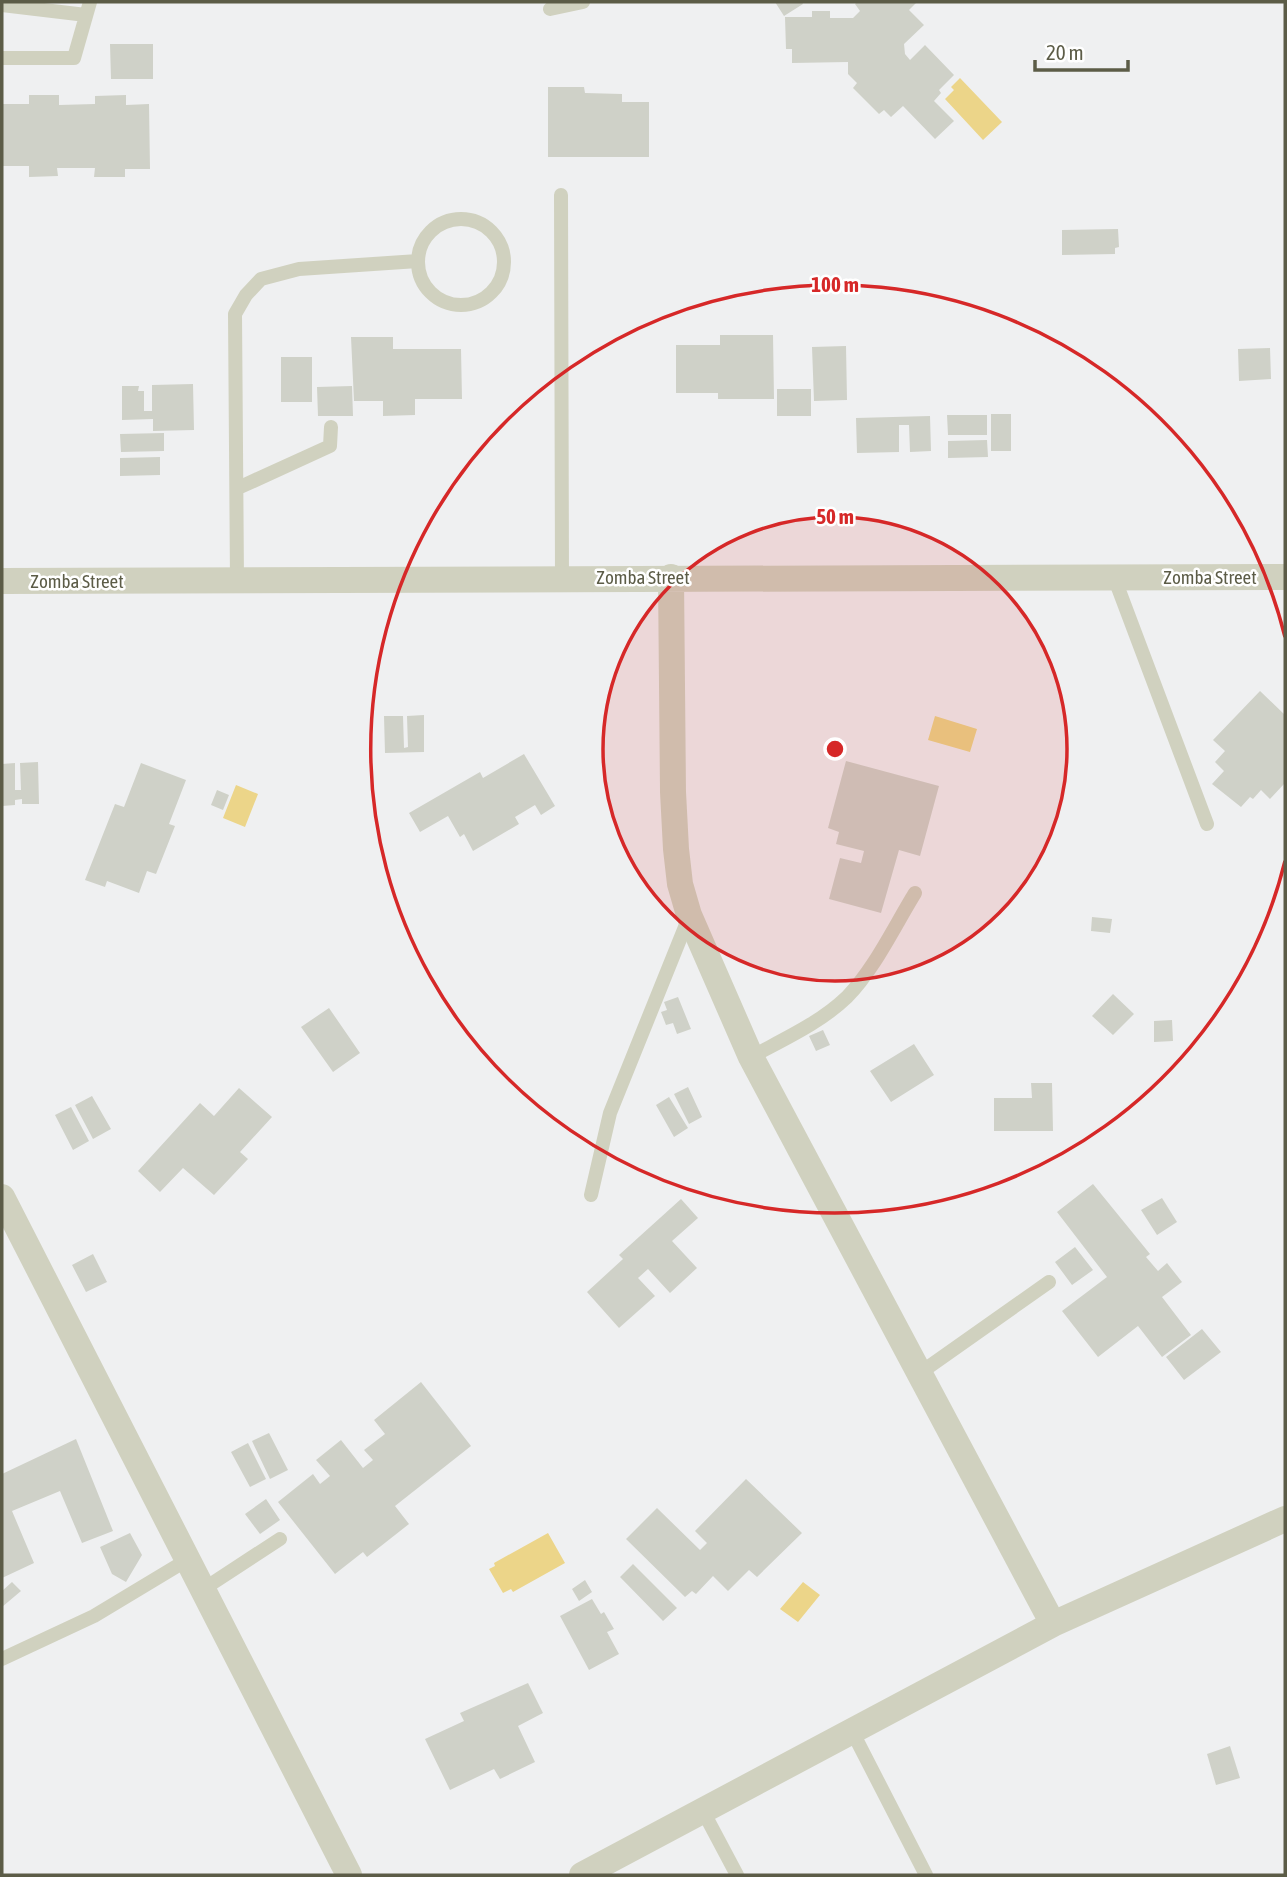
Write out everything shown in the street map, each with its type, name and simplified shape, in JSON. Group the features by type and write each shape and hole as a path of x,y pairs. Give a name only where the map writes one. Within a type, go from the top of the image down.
{"street":[{"name":"Zomba Street","path":"2,581 1285,576"},
{"path":"671,577 673,792 680,884 689,915 751,1057 1053,1624"},
{"path":"2,1197 349,1875"},
{"path":"582,1875 1053,1624 1285,1519"}],"lane":[{"path":"550,9 583,2"},
{"path":"2,5 89,6 74,58 2,58"},
{"path":"561,195 562,578"},
{"path":"453,220 468,220 488,229 501,246 504,260 497,286 487,296 462,305 448,303 436,297 426,287 420,275 418,261 428,234 453,220"},
{"path":"237,580 235,314 246,295 261,279 299,269 418,261"},
{"path":"238,488 330,446 331,427"},
{"path":"1114,577 1207,824"},
{"path":"751,1057 819,1019 848,996 869,969 915,893"},
{"path":"591,1195 610,1113 689,915"},
{"path":"920,1373 1049,1282"},
{"path":"202,1590 280,1539"},
{"path":"2,1659 94,1616 187,1560"},
{"path":"852,1731 926,1875"},
{"path":"703,1811 737,1875"}],"shaded area":[{"path":"960,78 1002,122 983,140 945,99"},
{"path":"935,716 977,729 970,752 928,740"},
{"path":"236,785 258,794 245,827 223,818"},
{"path":"548,1533 565,1563 513,1592 511,1589 503,1593 489,1569 495,1566 494,1563"},
{"path":"803,1582 820,1595 798,1622 780,1609"}],"building":[{"path":"775,2 802,2 803,4 784,16"},
{"path":"917,2 909,10 924,25 904,44 905,54 910,60 925,45 954,75 939,90 941,93 934,101 954,121 935,139 903,106 891,117 884,110 879,114 853,88 857,83 848,74 848,62 792,63 792,49 786,49 785,17 812,17 812,11 830,11 830,18 853,18 860,11 855,4"},
{"path":"110,44 153,44 153,79 111,79"},
{"path":"548,87 584,87 585,93 622,94 622,102 649,102 649,157 548,157"},
{"path":"29,95 59,95 59,105 95,104 95,96 126,95 126,105 149,104 150,169 125,169 125,177 94,177 95,168 57,168 58,176 29,177 29,166 2,166 2,104 29,104"},
{"path":"1118,229 1119,247 1115,248 1115,254 1062,255 1062,230"},
{"path":"720,335 773,335 774,399 718,399 718,393 676,393 676,345 720,345"},
{"path":"351,337 393,337 393,349 461,349 462,399 415,399 415,415 383,416 383,401 354,401"},
{"path":"846,346 847,400 814,401 812,347"},
{"path":"1270,348 1271,379 1239,381 1238,349"},
{"path":"281,357 312,357 312,402 281,402"},
{"path":"193,384 194,430 153,431 153,419 122,420 122,386 139,386 138,391 144,391 144,411 152,411 152,385"},
{"path":"352,386 353,416 318,416 317,387"},
{"path":"777,389 811,389 811,416 777,416"},
{"path":"991,414 1011,414 1011,451 991,451"},
{"path":"947,415 987,415 987,435 948,435"},
{"path":"930,416 931,451 910,452 909,425 899,425 899,452 857,453 856,418"},
{"path":"164,433 164,451 121,452 120,434"},
{"path":"987,440 988,457 948,458 948,441"},
{"path":"160,457 160,475 120,476 120,458"},
{"path":"1260,691 1285,715 1285,785 1270,799 1261,790 1241,807 1212,784 1224,771 1215,762 1225,751 1213,740"},
{"path":"424,715 424,752 385,753 384,716 403,716 404,748 408,747 407,716"},
{"path":"524,754 555,806 541,815 535,805 515,817 519,824 473,851 464,834 460,837 448,816 420,832 409,813 480,772 483,778"},
{"path":"846,761 939,786 920,856 899,850 881,913 829,899 840,858 861,863 864,851 836,844 839,832 828,828"},
{"path":"38,762 39,804 22,804 22,799 15,800 15,805 2,806 2,764 15,763 15,790 21,790 20,763"},
{"path":"141,763 186,780 169,824 175,826 156,874 147,871 139,893 107,881 105,887 85,880 115,804 124,807"},
{"path":"217,790 229,795 223,810 211,805"},
{"path":"1092,917 1112,919 1110,933 1091,931"},
{"path":"1113,994 1134,1014 1113,1035 1092,1016"},
{"path":"678,997 691,1029 677,1034 673,1023 666,1025 661,1012 667,1010 664,1002"},
{"path":"329,1008 360,1053 333,1072 301,1027"},
{"path":"1172,1020 1173,1041 1154,1042 1154,1021"},
{"path":"823,1030 830,1045 816,1051 809,1036"},
{"path":"914,1044 934,1075 891,1102 870,1071"},
{"path":"1031,1083 1052,1083 1053,1131 994,1131 994,1098 1032,1098"},
{"path":"688,1087 702,1117 689,1124 674,1094"},
{"path":"239,1088 272,1117 240,1152 248,1159 214,1195 183,1168 160,1192 138,1171 200,1103 214,1116"},
{"path":"92,1096 111,1129 93,1139 75,1105"},
{"path":"669,1097 688,1128 674,1137 656,1105"},
{"path":"71,1107 89,1141 73,1150 55,1115"},
{"path":"1093,1184 1150,1254 1146,1257 1158,1271 1167,1263 1182,1282 1162,1297 1191,1335 1162,1357 1138,1326 1098,1357 1062,1311 1107,1277 1057,1212"},
{"path":"1162,1198 1177,1222 1157,1235 1141,1210"},
{"path":"681,1199 698,1218 672,1241 697,1268 670,1293 648,1269 638,1278 655,1296 619,1328 587,1292 623,1259 619,1255"},
{"path":"1075,1247 1093,1270 1072,1285 1055,1262"},
{"path":"93,1254 107,1282 86,1292 72,1265"},
{"path":"1202,1329 1221,1352 1184,1380 1166,1357"},
{"path":"421,1382 471,1446 395,1506 409,1524 367,1557 363,1552 335,1574 278,1502 313,1474 320,1484 330,1476 316,1460 341,1440 363,1468 373,1460 364,1450 385,1434 374,1420"},
{"path":"269,1433 288,1470 270,1479 252,1441"},
{"path":"76,1439 113,1531 82,1543 60,1491 12,1511 34,1563 2,1578 2,1474"},
{"path":"248,1443 266,1479 250,1487 231,1452"},
{"path":"746,1479 802,1533 757,1577 749,1570 728,1591 713,1576 696,1594 692,1591 685,1597 626,1539 657,1508 700,1550 707,1543 695,1531"},
{"path":"266,1499 280,1520 260,1534 245,1514"},
{"path":"130,1533 142,1555 126,1582 112,1574 100,1547"},
{"path":"633,1564 677,1608 663,1621 620,1577"},
{"path":"585,1580 592,1592 579,1601 572,1589"},
{"path":"12,1582 21,1591 2,1607 2,1591"},
{"path":"592,1599 614,1629 607,1632 619,1654 589,1670 560,1616"},
{"path":"528,1683 543,1713 518,1726 535,1762 500,1779 494,1769 450,1790 425,1739 464,1721 460,1713"},
{"path":"1230,1746 1240,1778 1216,1785 1207,1754"}]}
